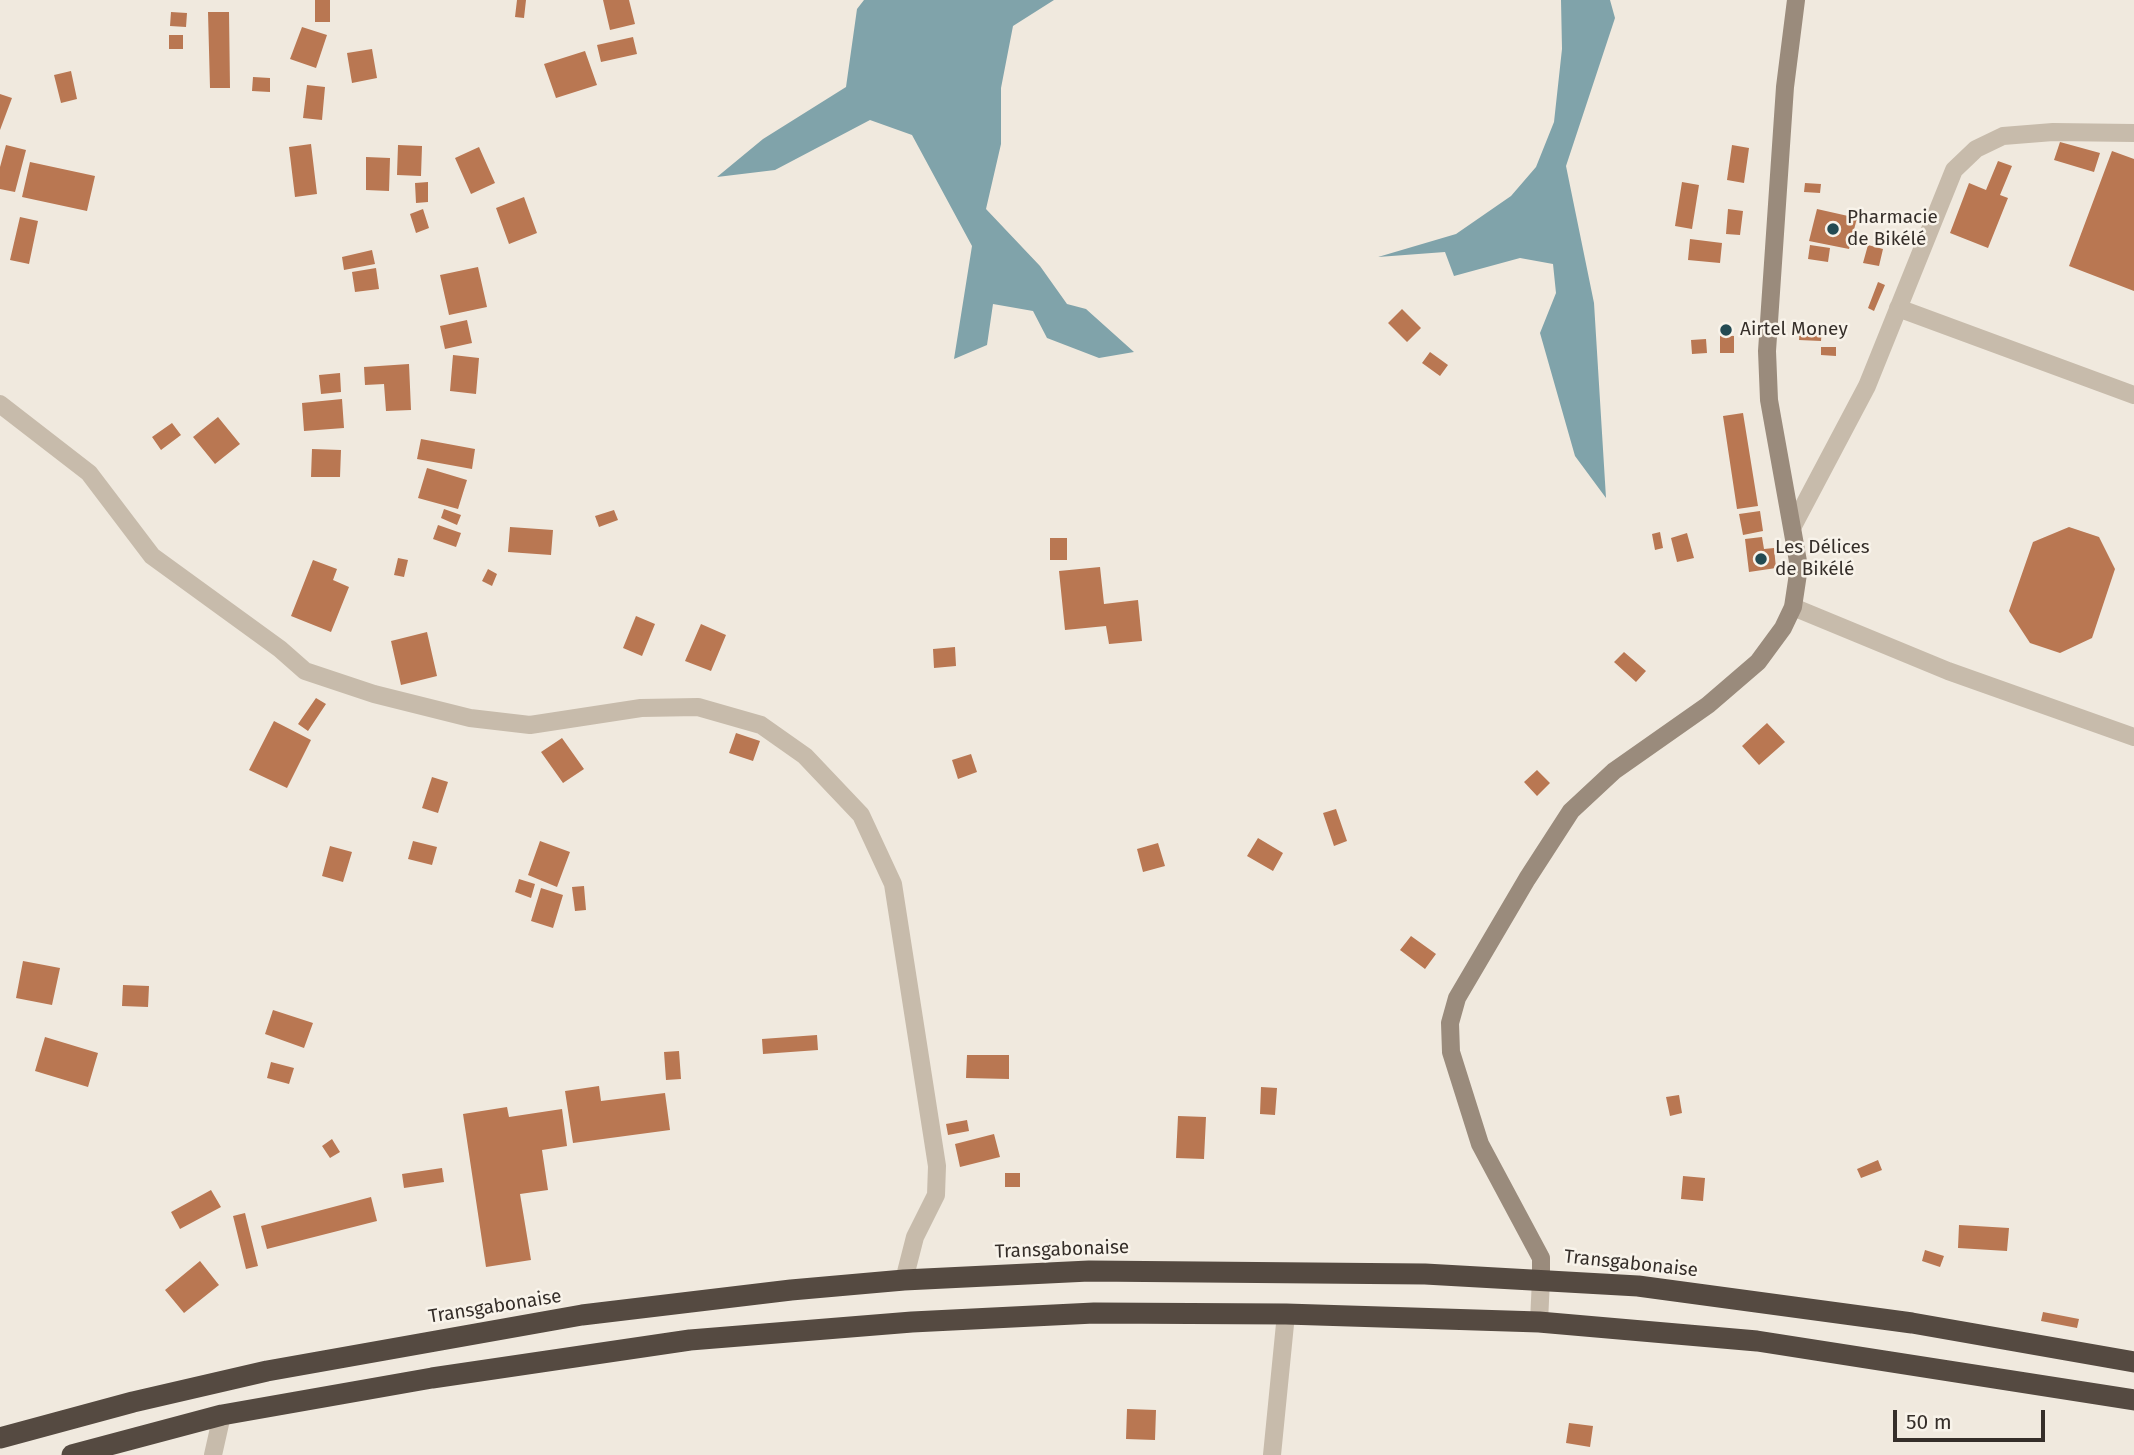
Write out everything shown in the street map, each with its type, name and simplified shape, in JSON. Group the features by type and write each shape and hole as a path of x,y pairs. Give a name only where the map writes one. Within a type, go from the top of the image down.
{"highway":[{"name":"Transgabonaise","path":"0,1438 203,1385 453,1336 636,1309 904,1280 1088,1271 1541,1279 1638,1286 2035,1343 2134,1362"},
{"path":"72,1455 222,1415 432,1378 690,1340 912,1322 1094,1313 1286,1314 1539,1322 1757,1341 2134,1400"}],"street":[{"path":"1539,1322 1541,1258 1480,1144 1451,1052 1450,1023 1457,999 1527,879 1572,811 1614,771 1709,705 1758,662 1783,628 1793,607 1799,566 1769,400 1767,351 1785,87 1796,0"},
{"path":"1793,526 1867,386 1954,170 1976,149 2003,136 2053,132 2134,133"},
{"path":"1898,308 2134,395"},
{"path":"0,404 89,473 152,556 280,649 304,671 374,694 470,718 530,724 640,708 698,707 761,725 805,757 861,815 893,884 937,1166 936,1195 915,1237 904,1280"},
{"path":"1793,607 1948,671 2134,737"},
{"path":"1272,1455 1286,1314"},
{"path":"213,1455 222,1415"}],"water":[{"path":"864,0 1054,0 1013,26 1001,88 1001,144 986,209 1040,266 1067,304 1086,309 1134,352 1099,358 1047,338 1033,311 993,304 987,345 954,359 972,246 912,135 870,120 775,170 717,177 763,139 846,87 857,9"},
{"path":"1561,0 1610,0 1615,18 1566,166 1594,303 1606,498 1575,456 1540,333 1556,293 1553,264 1520,258 1454,276 1445,252 1378,257 1456,234 1511,196 1536,167 1554,122 1562,49"}],"building":[{"path":"315,0 330,0 330,22 315,22"},
{"path":"517,0 526,0 524,18 515,17"},
{"path":"603,0 629,0 635,24 610,30"},
{"path":"171,12 187,13 186,27 170,26"},
{"path":"208,12 229,12 230,88 210,88"},
{"path":"302,27 327,35 316,68 290,59"},
{"path":"169,35 183,35 183,49 169,49"},
{"path":"633,37 637,54 601,62 597,45"},
{"path":"372,49 377,78 352,83 347,53"},
{"path":"585,51 597,85 556,98 544,64"},
{"path":"71,71 77,99 61,103 54,75"},
{"path":"253,77 270,78 270,92 252,91"},
{"path":"307,85 325,87 322,120 303,118"},
{"path":"0,94 12,98 0,130"},
{"path":"2060,142 2100,153 2094,172 2054,160"},
{"path":"311,144 317,194 295,197 289,147"},
{"path":"6,145 26,150 15,192 0,189 0,167"},
{"path":"398,145 422,146 421,176 397,175"},
{"path":"1732,145 1749,148 1744,183 1727,180"},
{"path":"479,147 495,183 471,194 455,158"},
{"path":"2112,151 2134,159 2134,291 2069,266"},
{"path":"366,157 390,158 389,191 366,190"},
{"path":"1998,161 2012,166 2000,195 2008,198 1988,248 1950,233 1969,183 1986,190"},
{"path":"30,162 95,176 87,211 22,197"},
{"path":"428,182 428,202 416,203 415,183"},
{"path":"1682,182 1699,185 1692,229 1675,226"},
{"path":"1805,183 1821,184 1820,193 1804,192"},
{"path":"524,197 537,233 509,244 496,208"},
{"path":"423,209 429,228 416,233 410,214"},
{"path":"1728,209 1743,211 1740,235 1726,234"},
{"name":"Pharmacie de Bikélé","path":"1817,209 1857,218 1849,249 1809,241"},
{"path":"20,217 38,221 29,264 10,260"},
{"path":"1690,239 1722,243 1720,263 1688,260"},
{"path":"1810,245 1830,248 1828,262 1808,259"},
{"path":"1868,245 1883,249 1879,266 1863,263"},
{"path":"372,250 375,264 344,270 342,257"},
{"path":"478,267 487,307 449,315 440,275"},
{"path":"376,268 379,289 355,292 352,272"},
{"path":"1878,282 1885,285 1874,311 1868,308"},
{"path":"1402,309 1421,328 1407,342 1388,323"},
{"path":"467,320 472,343 445,349 440,326"},
{"path":"1800,327 1822,328 1821,341 1799,340"},
{"path":"1720,335 1734,336 1734,353 1720,353"},
{"path":"1706,339 1707,353 1692,354 1691,340"},
{"path":"1821,347 1836,347 1836,356 1821,355"},
{"path":"1430,352 1448,365 1440,376 1422,363"},
{"path":"453,355 479,358 476,394 450,391"},
{"path":"409,364 411,410 386,411 384,384 365,385 364,367"},
{"path":"340,373 341,392 321,394 319,375"},
{"path":"342,399 344,428 304,431 302,403"},
{"path":"1743,413 1758,506 1737,509 1723,416"},
{"path":"218,417 240,444 215,464 193,437"},
{"path":"172,423 181,435 161,450 152,437"},
{"path":"421,439 475,449 472,469 417,459"},
{"path":"312,449 341,450 340,477 311,477"},
{"path":"427,468 467,480 458,509 418,498"},
{"path":"444,509 461,515 457,525 441,518"},
{"path":"614,510 618,520 599,527 595,516"},
{"path":"1760,511 1763,531 1743,535 1739,514"},
{"path":"438,525 461,533 456,547 433,539"},
{"path":"510,527 553,530 551,555 508,552"},
{"path":"2069,527 2099,537 2115,569 2092,638 2060,653 2030,643 2009,611 2033,542"},
{"path":"1660,532 1663,548 1655,550 1652,534"},
{"path":"1687,533 1694,558 1677,562 1671,538"},
{"name":"Les Délices de Bikélé","path":"1762,537 1764,549 1774,548 1776,568 1749,572 1745,539"},
{"path":"1050,538 1067,538 1067,560 1050,560"},
{"path":"398,558 408,560 404,577 394,575"},
{"path":"313,560 337,569 333,580 349,587 331,632 291,616"},
{"path":"1100,567 1104,604 1138,600 1142,641 1109,644 1106,626 1065,630 1059,571"},
{"path":"488,569 497,574 492,586 482,581"},
{"path":"636,616 655,624 642,656 623,648"},
{"path":"701,624 726,635 711,671 685,661"},
{"path":"427,632 437,676 401,685 391,641"},
{"path":"955,647 956,666 934,668 933,649"},
{"path":"1624,652 1646,671 1636,682 1614,662"},
{"path":"316,698 326,704 308,731 298,724"},
{"path":"274,721 311,740 287,788 249,770"},
{"path":"1767,723 1785,742 1759,765 1742,746"},
{"path":"736,733 760,741 753,761 729,753"},
{"path":"562,738 584,769 563,783 541,752"},
{"path":"971,754 977,772 958,779 952,760"},
{"path":"1537,770 1550,783 1537,796 1524,782"},
{"path":"432,777 448,782 438,813 422,808"},
{"path":"1336,809 1347,841 1334,846 1323,813"},
{"path":"1258,838 1283,853 1273,871 1247,856"},
{"path":"413,841 437,847 432,865 408,859"},
{"path":"540,841 570,852 557,887 528,875"},
{"path":"1158,843 1165,866 1143,872 1137,849"},
{"path":"330,846 352,852 343,882 322,876"},
{"path":"519,879 535,884 531,898 515,892"},
{"path":"584,886 586,910 575,911 572,887"},
{"path":"541,888 563,895 553,928 531,921"},
{"path":"1411,936 1436,954 1425,969 1400,950"},
{"path":"23,961 60,968 52,1005 16,998"},
{"path":"123,985 149,986 148,1007 122,1006"},
{"path":"273,1010 313,1023 304,1048 265,1034"},
{"path":"817,1035 818,1050 763,1054 762,1039"},
{"path":"45,1037 98,1053 88,1087 35,1071"},
{"path":"679,1051 681,1079 666,1080 664,1052"},
{"path":"967,1055 1009,1055 1009,1079 966,1078"},
{"path":"271,1062 294,1068 289,1084 267,1078"},
{"path":"599,1086 601,1101 665,1093 670,1130 573,1143 565,1091"},
{"path":"1261,1087 1277,1088 1275,1115 1260,1114"},
{"path":"1679,1095 1682,1113 1670,1116 1666,1097"},
{"path":"507,1107 509,1117 562,1109 567,1146 542,1150 548,1190 520,1194 531,1260 486,1267 463,1114"},
{"path":"1178,1116 1206,1117 1204,1159 1176,1158"},
{"path":"967,1120 969,1131 948,1135 946,1124"},
{"path":"994,1134 1000,1157 960,1167 955,1144"},
{"path":"332,1139 340,1152 330,1158 322,1146"},
{"path":"1878,1160 1882,1170 1861,1178 1857,1169"},
{"path":"442,1168 444,1182 404,1188 402,1174"},
{"path":"1005,1173 1020,1173 1020,1187 1005,1187"},
{"path":"1683,1176 1705,1178 1703,1201 1681,1199"},
{"path":"211,1190 221,1207 180,1229 171,1212"},
{"path":"371,1197 377,1221 267,1249 261,1226"},
{"path":"245,1213 258,1266 246,1269 233,1216"},
{"path":"1959,1225 2009,1228 2007,1251 1958,1248"},
{"path":"1925,1250 1944,1256 1940,1267 1922,1261"},
{"path":"200,1261 219,1285 184,1313 165,1290"},
{"path":"2043,1312 2079,1319 2077,1328 2041,1321"},
{"path":"1127,1409 1156,1410 1155,1440 1126,1439"},
{"path":"1569,1423 1593,1426 1590,1447 1566,1443"}],"place":[{"name":"Pharmacie de Bikélé","path":"1833,229"},
{"name":"Airtel Money","path":"1726,330"},
{"name":"Les Délices de Bikélé","path":"1761,559"}]}
